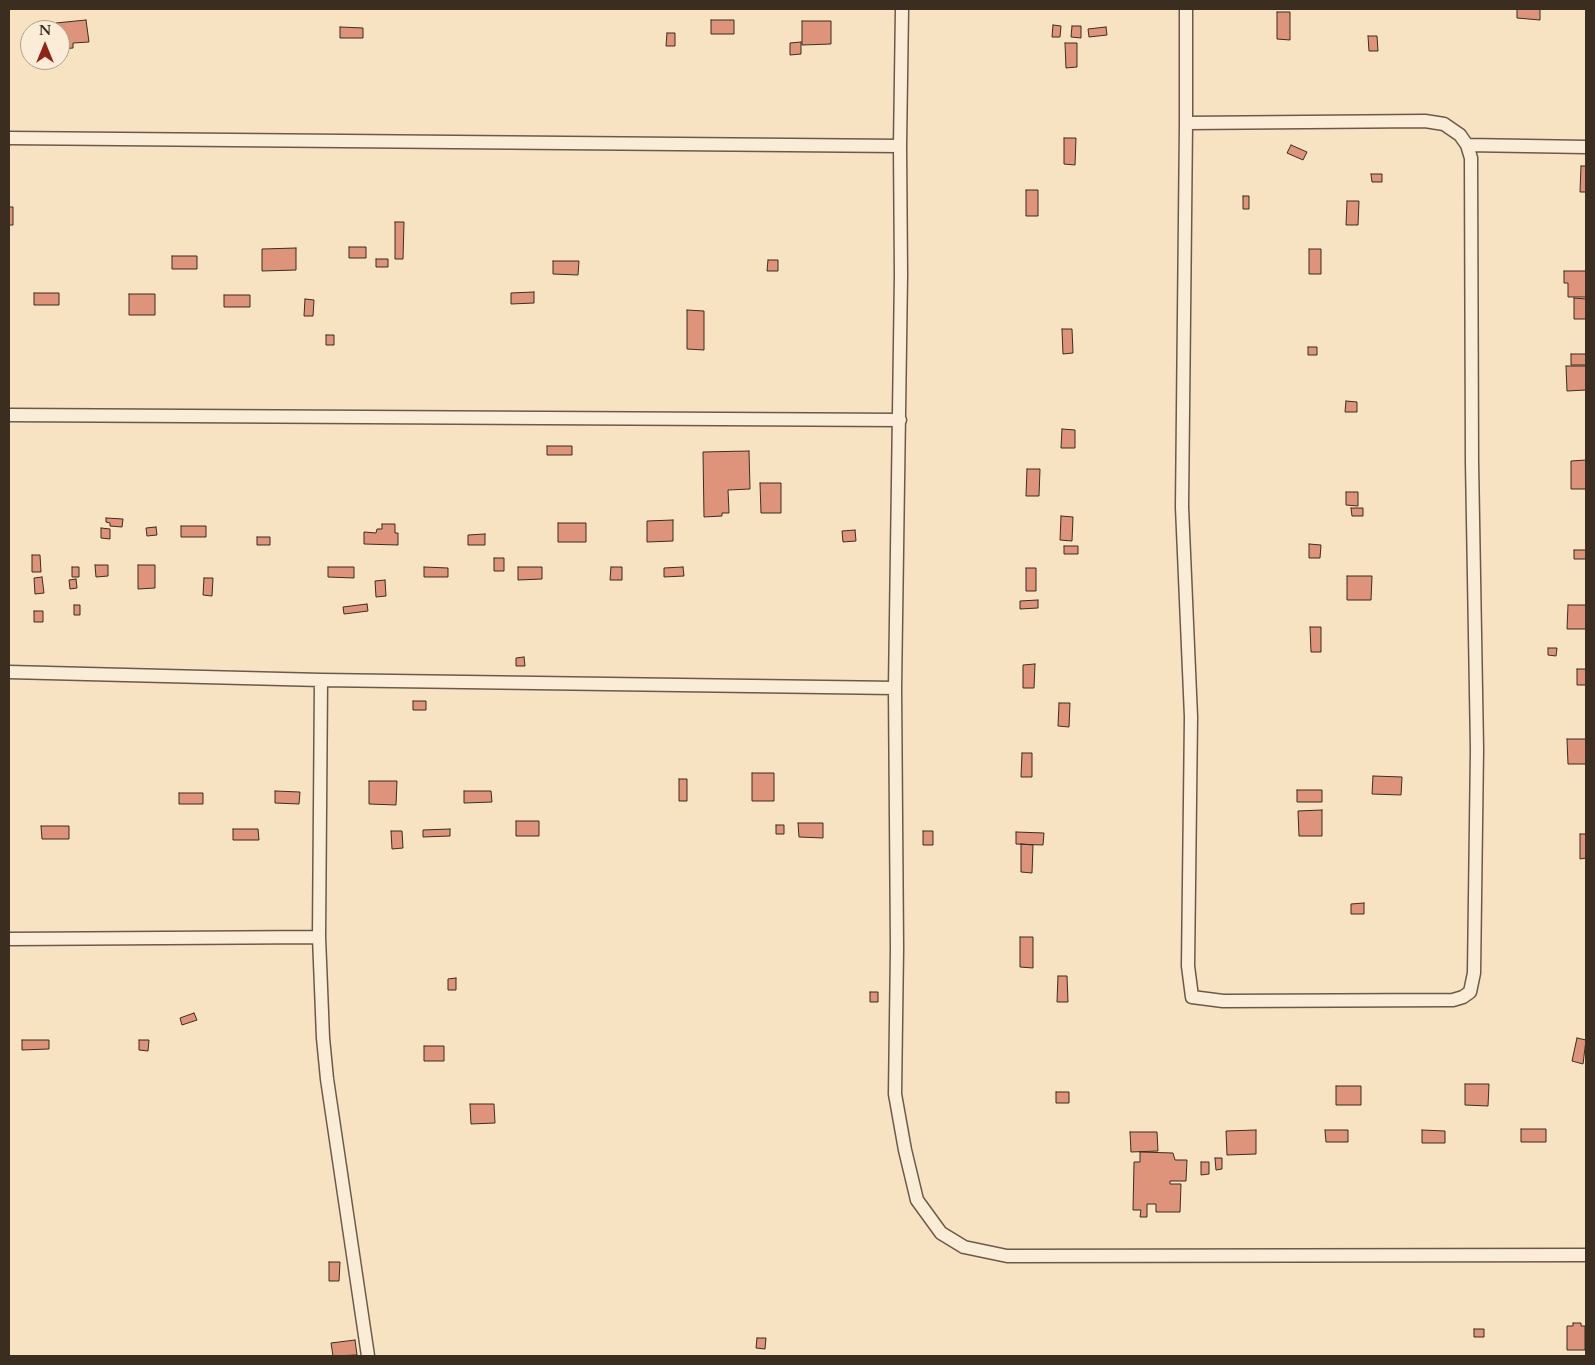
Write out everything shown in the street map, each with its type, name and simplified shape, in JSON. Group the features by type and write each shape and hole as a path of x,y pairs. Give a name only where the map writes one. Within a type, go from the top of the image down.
{"street":[{"path":"902,9 900,420 895,688 897,948 895,1094 905,1150 917,1200 941,1233 964,1247 1007,1256 1586,1254"},
{"path":"1186,9 1182,507 1191,717 1188,966 1192,997 1223,1001 1453,1000 1463,997 1470,992 1474,973 1476,749 1472,462 1471,158 1467,145 1460,135 1444,124 1425,121 1186,123"},
{"path":"9,138 900,146"},
{"path":"1467,145 1586,147"},
{"path":"9,415 900,420"},
{"path":"9,672 321,680 895,688"},
{"path":"321,680 319,937 323,1038 327,1079 368,1356"},
{"path":"9,939 319,937"}],"building":[{"path":"1517,9 1540,9 1540,20 1517,18"},
{"path":"1277,12 1290,12 1290,40 1277,39"},
{"path":"86,20 89,42 73,43 73,48 70,48 70,22"},
{"path":"711,20 734,20 734,34 711,34"},
{"path":"802,21 831,21 831,44 802,45"},
{"path":"1053,25 1061,26 1060,37 1052,37"},
{"path":"1072,26 1081,26 1081,38 1071,37"},
{"path":"340,27 363,28 363,38 340,38"},
{"path":"1106,27 1107,35 1089,37 1088,29"},
{"path":"667,33 675,33 675,46 666,46"},
{"path":"1368,36 1377,36 1378,51 1369,51"},
{"path":"801,42 801,54 790,55 790,43"},
{"path":"1065,43 1077,43 1077,67 1066,68"},
{"path":"1064,138 1076,138 1075,165 1064,164"},
{"path":"1291,145 1307,152 1303,160 1287,153"},
{"path":"1581,166 1586,166 1586,192 1580,192"},
{"path":"1371,174 1382,174 1382,182 1372,182"},
{"path":"1026,190 1038,190 1038,216 1026,216"},
{"path":"1243,196 1249,196 1249,209 1243,209"},
{"path":"1347,201 1359,201 1358,225 1346,225"},
{"path":"9,207 13,207 13,225 9,225"},
{"path":"395,222 404,222 403,259 395,259"},
{"path":"349,247 366,247 366,258 349,258"},
{"path":"296,248 296,270 262,271 262,249"},
{"path":"1309,249 1321,249 1321,274 1309,274"},
{"path":"172,256 197,256 197,269 172,269"},
{"path":"376,259 388,259 388,267 376,267"},
{"path":"768,260 778,260 778,271 767,271"},
{"path":"553,261 579,261 578,275 553,274"},
{"path":"1564,271 1586,271 1586,297 1568,297 1568,283 1564,283"},
{"path":"534,292 534,303 511,304 511,293"},
{"path":"34,293 59,293 59,305 34,305"},
{"path":"129,294 155,294 155,315 129,315"},
{"path":"224,295 250,295 250,307 224,307"},
{"path":"1574,298 1586,299 1586,319 1574,319"},
{"path":"305,299 314,300 313,316 304,316"},
{"path":"687,310 704,311 704,350 687,349"},
{"path":"1062,329 1072,329 1073,353 1063,354"},
{"path":"326,335 334,335 334,345 326,345"},
{"path":"1308,347 1317,347 1317,355 1308,355"},
{"path":"1571,354 1586,354 1586,365 1571,365"},
{"path":"1566,366 1586,366 1586,390 1567,391"},
{"path":"1346,401 1357,402 1357,412 1345,412"},
{"path":"1062,429 1075,430 1075,448 1061,448"},
{"path":"547,446 572,446 572,455 547,455"},
{"path":"749,451 750,489 728,490 729,513 722,513 722,516 704,517 703,452"},
{"path":"1586,460 1586,489 1571,489 1571,461"},
{"path":"1027,469 1040,469 1039,496 1026,496"},
{"path":"760,483 781,483 781,513 761,513"},
{"path":"1346,492 1358,492 1358,506 1346,505"},
{"path":"1351,508 1363,508 1363,516 1352,516"},
{"path":"1061,516 1073,517 1072,541 1060,540"},
{"path":"106,518 123,519 122,527 110,526 110,523 106,522"},
{"path":"673,520 673,541 647,542 647,521"},
{"path":"558,523 586,523 586,542 558,542"},
{"path":"382,524 395,524 395,533 398,533 398,545 364,544 364,532 376,533 377,529 382,529"},
{"path":"181,526 206,526 206,537 181,537"},
{"path":"156,527 157,535 147,536 146,528"},
{"path":"101,528 110,529 110,539 101,538"},
{"path":"855,530 856,541 843,542 842,531"},
{"path":"485,534 485,545 468,545 468,535"},
{"path":"257,537 270,537 270,545 257,545"},
{"path":"1309,544 1321,545 1320,558 1309,558"},
{"path":"1064,546 1078,546 1078,554 1064,554"},
{"path":"1574,550 1586,550 1586,559 1574,559"},
{"path":"32,555 40,555 41,572 32,572"},
{"path":"494,558 504,558 504,571 494,571"},
{"path":"95,565 108,565 108,576 96,577"},
{"path":"138,565 155,565 155,588 138,589"},
{"path":"72,567 79,567 79,577 72,577"},
{"path":"328,567 354,567 354,578 328,577"},
{"path":"424,567 448,568 448,577 424,577"},
{"path":"518,567 542,567 542,579 518,580"},
{"path":"611,567 622,567 622,580 610,580"},
{"path":"683,567 684,576 664,577 664,568"},
{"path":"1026,568 1036,568 1036,591 1026,591"},
{"path":"1347,576 1372,576 1371,600 1347,600"},
{"path":"42,577 44,593 35,594 34,578"},
{"path":"204,578 213,578 212,596 203,595"},
{"path":"76,579 77,588 70,589 69,580"},
{"path":"385,580 386,596 376,597 375,581"},
{"path":"1038,600 1038,608 1020,609 1020,601"},
{"path":"367,604 368,611 344,614 343,607"},
{"path":"74,605 80,605 80,615 74,615"},
{"path":"1568,605 1586,605 1586,629 1567,629"},
{"path":"34,611 43,611 43,622 34,622"},
{"path":"1310,627 1321,627 1321,652 1311,652"},
{"path":"1548,648 1557,648 1556,656 1548,655"},
{"path":"524,657 525,666 516,666 516,658"},
{"path":"1035,664 1034,688 1023,688 1023,665"},
{"path":"1577,669 1586,669 1586,685 1577,685"},
{"path":"413,701 426,701 426,710 413,710"},
{"path":"1059,703 1070,703 1069,727 1058,726"},
{"path":"1567,739 1586,739 1586,764 1568,764"},
{"path":"1022,753 1032,753 1032,777 1021,777"},
{"path":"752,773 774,773 774,801 752,801"},
{"path":"1373,776 1402,777 1401,795 1372,794"},
{"path":"679,779 687,779 687,801 679,801"},
{"path":"369,781 397,781 396,805 369,804"},
{"path":"1297,790 1322,790 1322,802 1297,802"},
{"path":"275,791 300,792 299,804 275,803"},
{"path":"464,791 491,791 492,802 464,803"},
{"path":"179,793 203,793 203,804 179,804"},
{"path":"1322,810 1322,836 1299,836 1298,811"},
{"path":"516,821 539,821 539,836 516,836"},
{"path":"798,823 823,823 823,838 799,837"},
{"path":"776,825 784,825 784,834 776,834"},
{"path":"41,826 69,826 69,839 42,839"},
{"path":"233,829 258,829 259,840 233,840"},
{"path":"450,829 450,836 423,837 423,830"},
{"path":"391,831 402,831 403,848 392,849"},
{"path":"923,831 933,831 933,845 923,845"},
{"path":"1016,832 1044,833 1043,845 1016,844"},
{"path":"1580,834 1586,834 1586,858 1580,859"},
{"path":"1021,844 1033,845 1032,873 1021,872"},
{"path":"1364,903 1364,914 1351,914 1351,904"},
{"path":"1020,937 1033,937 1033,968 1020,967"},
{"path":"1058,976 1067,976 1068,1002 1057,1002"},
{"path":"456,978 456,990 448,990 448,979"},
{"path":"870,992 878,992 878,1002 870,1002"},
{"path":"194,1013 197,1020 182,1025 180,1018"},
{"path":"1577,1038 1586,1040 1583,1064 1572,1061"},
{"path":"22,1040 49,1040 49,1049 22,1050"},
{"path":"139,1040 149,1040 148,1051 139,1050"},
{"path":"424,1046 444,1046 444,1061 424,1061"},
{"path":"1465,1084 1489,1084 1488,1106 1465,1105"},
{"path":"1336,1086 1361,1086 1361,1105 1336,1105"},
{"path":"1056,1092 1069,1092 1069,1103 1056,1103"},
{"path":"470,1104 494,1104 495,1123 471,1124"},
{"path":"1521,1129 1546,1129 1546,1142 1521,1142"},
{"path":"1256,1130 1256,1154 1227,1155 1226,1131"},
{"path":"1325,1130 1348,1130 1348,1142 1326,1142"},
{"path":"1422,1130 1445,1131 1445,1143 1422,1143"},
{"path":"1130,1132 1157,1132 1158,1151 1131,1152"},
{"path":"1140,1152 1173,1153 1175,1160 1187,1160 1186,1181 1170,1181 1170,1184 1181,1184 1180,1212 1156,1212 1156,1204 1147,1204 1147,1217 1140,1217 1141,1210 1133,1210 1134,1162 1140,1162"},
{"path":"1215,1158 1222,1158 1222,1169 1216,1170"},
{"path":"1201,1162 1209,1162 1209,1174 1201,1175"},
{"path":"329,1262 340,1262 339,1281 329,1281"},
{"path":"1573,1323 1581,1323 1581,1326 1585,1326 1585,1350 1567,1350 1567,1326 1573,1326"},
{"path":"1474,1329 1484,1329 1484,1337 1474,1337"},
{"path":"757,1338 766,1338 765,1349 756,1348"},
{"path":"355,1340 357,1355 333,1356 331,1343"}]}
